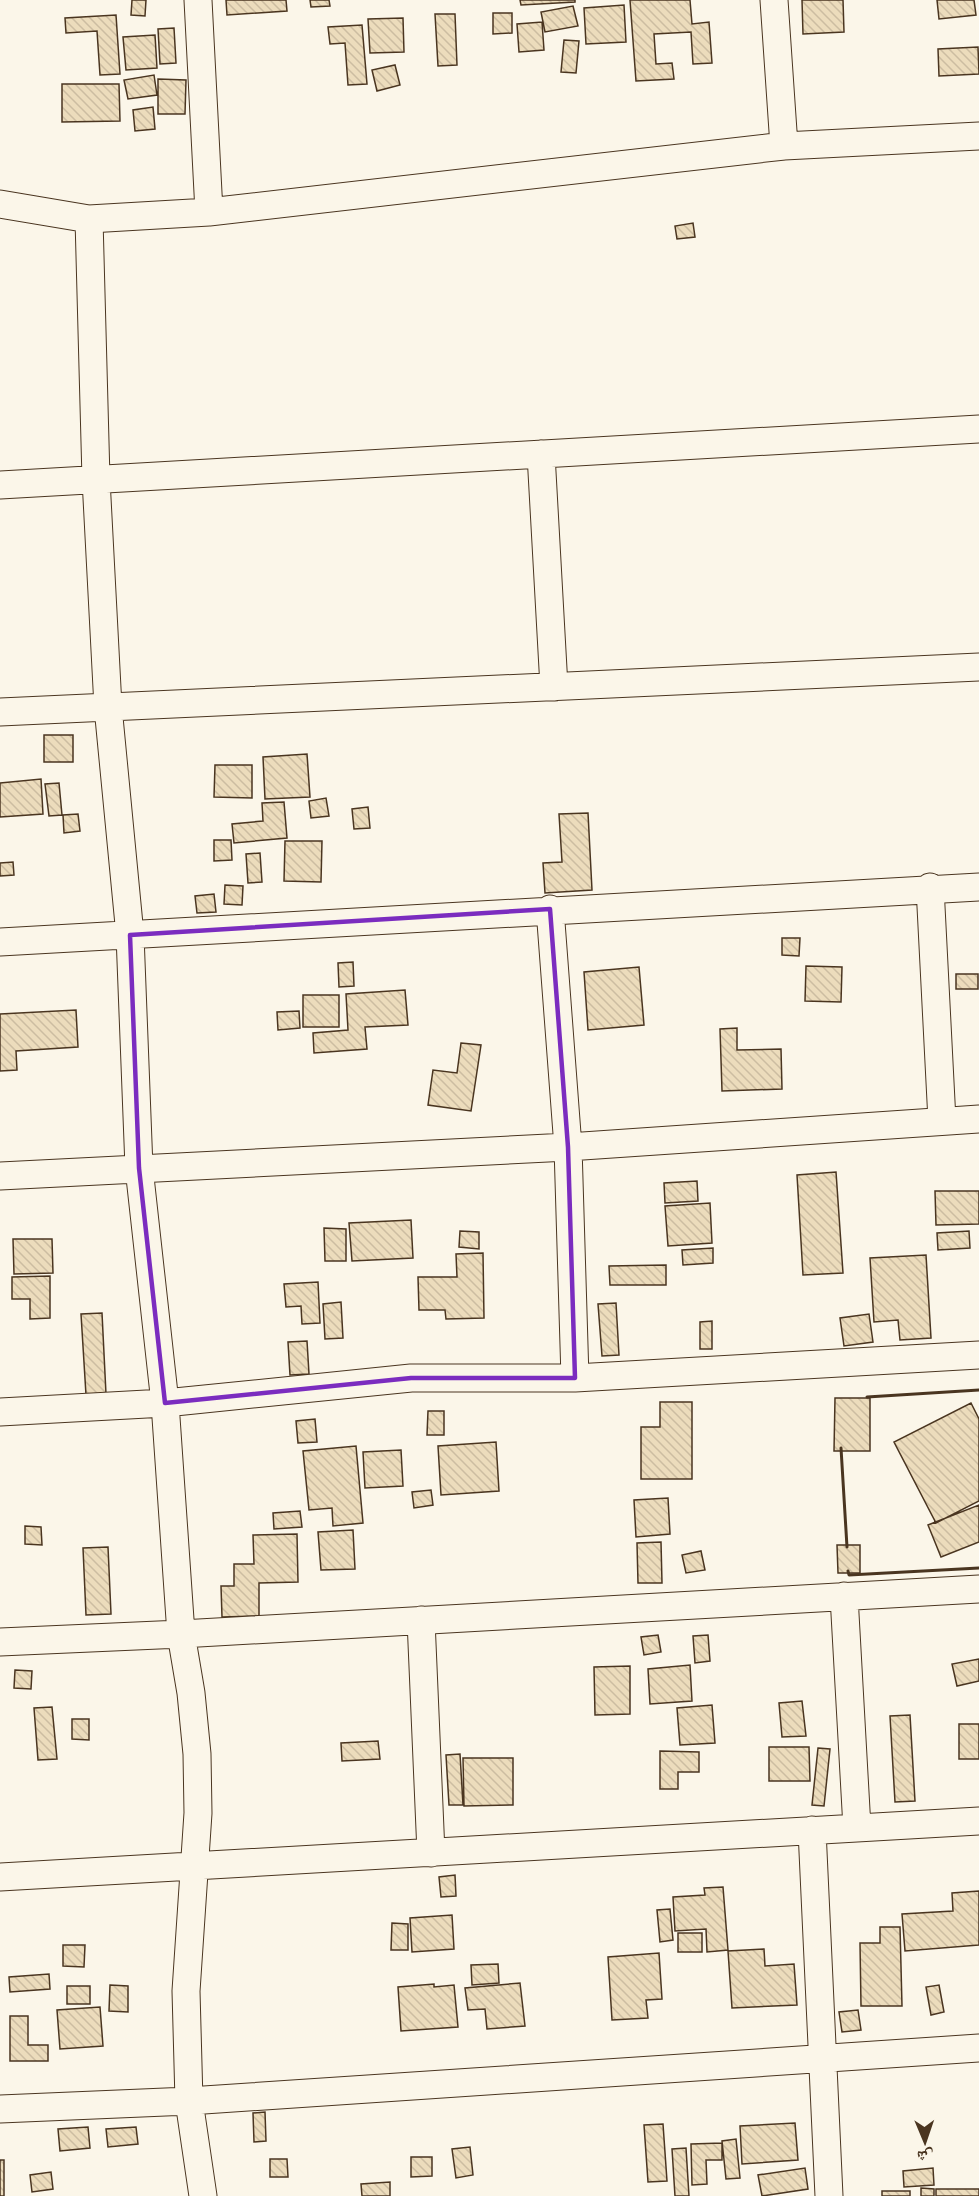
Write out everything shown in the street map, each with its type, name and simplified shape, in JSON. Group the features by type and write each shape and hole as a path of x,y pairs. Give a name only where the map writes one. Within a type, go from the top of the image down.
{"street":[{"path":"198,0 209,212"},
{"path":"774,0 784,146"},
{"path":"0,204 89,219 209,212 784,146 979,136"},
{"path":"89,219 96,479 108,707 130,935 139,1167 165,1403 181,1634 191,1694 197,1754 198,1813 186,1991 189,2101 204,2196"},
{"path":"0,485 979,429"},
{"path":"541,454 554,687"},
{"path":"0,712 979,667"},
{"path":"0,942 979,886"},
{"path":"930,887 942,1121"},
{"path":"550,909 568,1147 575,1378"},
{"path":"0,1176 139,1167 568,1147 979,1119"},
{"path":"0,1412 165,1403 411,1378 575,1378 979,1355"},
{"path":"0,1642 979,1589"},
{"path":"844,1596 857,1828"},
{"path":"421,1620 430,1853"},
{"path":"0,1877 979,1821"},
{"path":"812,1830 829,2196"},
{"path":"0,2109 189,2101 979,2048"}],"highlighted area":[{"path":"550,909 568,1147 575,1378 411,1378 165,1403 139,1168 130,935"}],"building":[{"path":"132,0 146,0 145,16 131,15"},
{"path":"226,0 286,0 287,11 227,15"},
{"path":"310,0 329,0 330,6 311,7"},
{"path":"520,0 575,0 575,2 521,5"},
{"path":"630,0 690,0 692,24 709,22 712,63 693,64 691,32 654,34 656,64 672,63 674,79 636,81"},
{"path":"802,0 843,0 844,32 803,34"},
{"path":"937,0 974,0 976,15 939,19"},
{"path":"624,5 626,42 586,44 584,8"},
{"path":"573,6 578,26 545,32 541,12"},
{"path":"493,13 512,13 512,33 493,34"},
{"path":"435,14 455,14 457,65 438,66"},
{"path":"116,15 120,74 100,75 97,31 66,33 65,18"},
{"path":"403,18 404,52 370,53 368,19"},
{"path":"542,22 544,50 519,52 517,24"},
{"path":"362,25 367,84 348,85 345,43 330,44 328,27"},
{"path":"174,28 176,63 160,64 158,29"},
{"path":"155,35 157,68 126,70 123,37"},
{"path":"564,40 579,41 576,73 561,72"},
{"path":"978,47 979,74 939,76 938,49"},
{"path":"395,65 400,85 377,91 372,70"},
{"path":"154,75 157,95 128,99 124,80"},
{"path":"158,79 186,80 185,114 158,114"},
{"path":"62,84 119,84 120,121 62,122"},
{"path":"153,107 155,129 135,131 133,110"},
{"path":"693,223 695,237 677,239 675,226"},
{"path":"44,735 73,735 73,762 44,762"},
{"path":"307,754 310,797 265,799 263,757"},
{"path":"215,765 252,765 252,798 214,797"},
{"path":"41,779 43,814 0,817 0,783"},
{"path":"59,783 62,815 49,816 45,784"},
{"path":"326,798 329,816 311,818 309,801"},
{"path":"284,802 287,838 234,843 232,824 263,821 262,803"},
{"path":"368,807 370,828 354,829 352,809"},
{"path":"588,813 592,890 545,893 543,863 562,862 559,814"},
{"path":"78,814 80,831 64,833 63,815"},
{"path":"214,840 231,840 232,860 214,861"},
{"path":"285,841 322,841 321,882 284,881"},
{"path":"260,853 262,882 248,883 246,854"},
{"path":"13,862 14,875 0,876 0,863"},
{"path":"225,885 243,886 242,905 224,904"},
{"path":"214,894 216,912 197,913 195,896"},
{"path":"782,938 800,938 799,956 782,955"},
{"path":"353,962 354,986 339,987 338,963"},
{"path":"806,966 842,967 841,1002 805,1001"},
{"path":"639,967 644,1025 588,1030 584,972"},
{"path":"956,974 978,974 978,989 956,989"},
{"path":"405,990 408,1025 365,1027 367,1049 314,1053 313,1033 348,1030 346,994"},
{"path":"303,995 339,995 339,1027 303,1027"},
{"path":"76,1010 78,1047 16,1051 17,1070 0,1071 0,1014"},
{"path":"299,1011 300,1028 278,1030 277,1012"},
{"path":"737,1028 737,1050 781,1049 782,1089 722,1091 720,1029"},
{"path":"461,1043 481,1045 471,1111 428,1105 433,1070 457,1073"},
{"path":"836,1172 843,1273 803,1275 797,1175"},
{"path":"697,1181 698,1201 665,1203 664,1183"},
{"path":"935,1191 979,1191 979,1224 936,1225"},
{"path":"710,1203 712,1243 668,1246 665,1206"},
{"path":"411,1220 413,1258 352,1261 349,1223"},
{"path":"324,1228 346,1229 346,1261 325,1261"},
{"path":"460,1231 479,1232 479,1249 459,1247"},
{"path":"969,1231 970,1248 938,1250 937,1233"},
{"path":"13,1239 52,1239 53,1273 14,1274"},
{"path":"713,1248 713,1263 683,1265 682,1250"},
{"path":"483,1253 484,1318 446,1319 445,1310 419,1310 418,1277 457,1277 456,1254"},
{"path":"926,1255 931,1338 900,1340 898,1320 874,1322 870,1258"},
{"path":"666,1265 666,1285 610,1285 609,1266"},
{"path":"50,1276 50,1318 30,1319 30,1299 12,1299 12,1277"},
{"path":"318,1282 320,1323 302,1324 301,1306 286,1307 284,1284"},
{"path":"341,1302 343,1338 325,1339 323,1304"},
{"path":"616,1303 619,1355 602,1356 598,1304"},
{"path":"102,1313 106,1394 86,1395 81,1314"},
{"path":"869,1314 873,1342 844,1346 840,1318"},
{"path":"712,1321 712,1349 700,1349 700,1322"},
{"path":"307,1341 309,1374 290,1375 288,1342"},
{"path":"835,1398 870,1398 870,1451 834,1451"},
{"path":"660,1402 692,1402 692,1479 641,1479 641,1427 660,1427"},
{"path":"971,1403 979,1419 979,1501 936,1523 894,1442"},
{"path":"428,1411 444,1411 444,1435 427,1435"},
{"path":"315,1419 317,1442 298,1443 296,1421"},
{"path":"496,1442 499,1491 441,1495 438,1446"},
{"path":"356,1446 363,1523 333,1526 332,1508 309,1510 303,1451"},
{"path":"401,1450 403,1486 365,1488 363,1452"},
{"path":"431,1490 433,1505 414,1508 412,1492"},
{"path":"668,1498 670,1534 636,1537 634,1500"},
{"path":"979,1505 979,1542 941,1557 928,1525"},
{"path":"300,1511 302,1527 274,1529 273,1513"},
{"path":"25,1526 41,1527 42,1545 25,1544"},
{"path":"353,1530 355,1569 321,1570 318,1532"},
{"path":"297,1534 298,1582 259,1583 259,1616 222,1617 221,1586 234,1586 234,1564 254,1564 253,1535"},
{"path":"661,1542 662,1583 638,1583 637,1543"},
{"path":"837,1545 860,1545 860,1573 838,1573"},
{"path":"108,1547 111,1614 86,1615 83,1548"},
{"path":"701,1551 705,1570 686,1573 682,1555"},
{"path":"658,1635 661,1652 644,1655 641,1637"},
{"path":"708,1635 710,1661 695,1663 693,1636"},
{"path":"979,1659 979,1681 957,1686 952,1664"},
{"path":"690,1665 692,1701 650,1704 648,1669"},
{"path":"630,1666 630,1714 595,1715 594,1667"},
{"path":"15,1670 32,1671 31,1689 14,1688"},
{"path":"802,1701 806,1736 782,1737 779,1703"},
{"path":"712,1705 715,1743 680,1745 677,1708"},
{"path":"52,1707 57,1759 38,1760 34,1708"},
{"path":"910,1715 915,1801 895,1802 890,1716"},
{"path":"72,1719 89,1719 89,1740 72,1739"},
{"path":"959,1724 979,1724 979,1759 959,1759"},
{"path":"378,1741 380,1759 342,1761 341,1743"},
{"path":"769,1747 809,1747 810,1781 769,1781"},
{"path":"818,1748 830,1749 824,1806 812,1805"},
{"path":"660,1751 699,1752 699,1772 678,1772 678,1789 660,1789"},
{"path":"460,1754 463,1805 449,1805 446,1755"},
{"path":"463,1758 513,1758 513,1805 464,1806"},
{"path":"455,1875 456,1896 441,1897 439,1877"},
{"path":"723,1887 728,1950 707,1952 706,1929 675,1931 673,1897 705,1895 704,1888"},
{"path":"979,1891 979,1945 905,1951 902,1914 953,1911 952,1893"},
{"path":"670,1909 673,1940 660,1942 657,1910"},
{"path":"452,1915 454,1949 412,1952 410,1918"},
{"path":"392,1923 408,1924 408,1950 391,1950"},
{"path":"880,1927 900,1927 902,2006 861,2006 860,1943 880,1943"},
{"path":"678,1933 702,1933 702,1952 678,1952"},
{"path":"63,1945 85,1945 84,1967 63,1966"},
{"path":"764,1949 765,1966 794,1964 797,2005 732,2008 728,1951"},
{"path":"659,1953 662,1999 646,2000 648,2018 612,2020 608,1957"},
{"path":"498,1964 499,1983 472,1985 471,1965"},
{"path":"49,1974 50,1989 10,1992 9,1977"},
{"path":"520,1983 525,2026 487,2029 485,2009 468,2010 465,1988"},
{"path":"434,1984 434,1987 454,1985 458,2027 401,2031 398,1987"},
{"path":"110,1985 128,1986 128,2012 109,2011"},
{"path":"939,1985 944,2012 931,2015 926,1987"},
{"path":"67,1986 90,1986 90,2004 67,2004"},
{"path":"100,2007 103,2046 60,2049 57,2010"},
{"path":"858,2010 861,2030 842,2032 839,2012"},
{"path":"10,2016 28,2016 28,2045 48,2045 48,2061 10,2061"},
{"path":"265,2112 266,2141 254,2142 253,2113"},
{"path":"795,2123 798,2160 742,2164 740,2126"},
{"path":"663,2124 667,2181 648,2182 644,2125"},
{"path":"88,2127 90,2148 60,2151 58,2129"},
{"path":"136,2127 138,2144 108,2147 106,2129"},
{"path":"736,2139 740,2178 726,2179 722,2141"},
{"path":"722,2143 722,2160 706,2160 707,2184 692,2185 691,2144"},
{"path":"470,2147 473,2175 456,2178 452,2149"},
{"path":"686,2148 689,2196 675,2196 672,2149"},
{"path":"411,2157 432,2157 432,2176 411,2177"},
{"path":"270,2159 287,2159 288,2177 270,2177"},
{"path":"0,2160 4,2160 4,2196 0,2196"},
{"path":"805,2168 808,2189 762,2196 758,2175"},
{"path":"933,2168 934,2185 904,2187 903,2171"},
{"path":"51,2172 53,2189 32,2192 30,2175"},
{"path":"390,2182 390,2196 362,2196 361,2184"},
{"path":"921,2188 934,2189 934,2196 921,2196"},
{"path":"936,2189 979,2189 979,2196 936,2196"},
{"path":"882,2191 910,2191 910,2196 882,2196"}],"wall":[{"path":"867,1397 979,1390"},
{"path":"841,1448 847,1547"},
{"path":"848,1571 849,1575 979,1568"}]}
